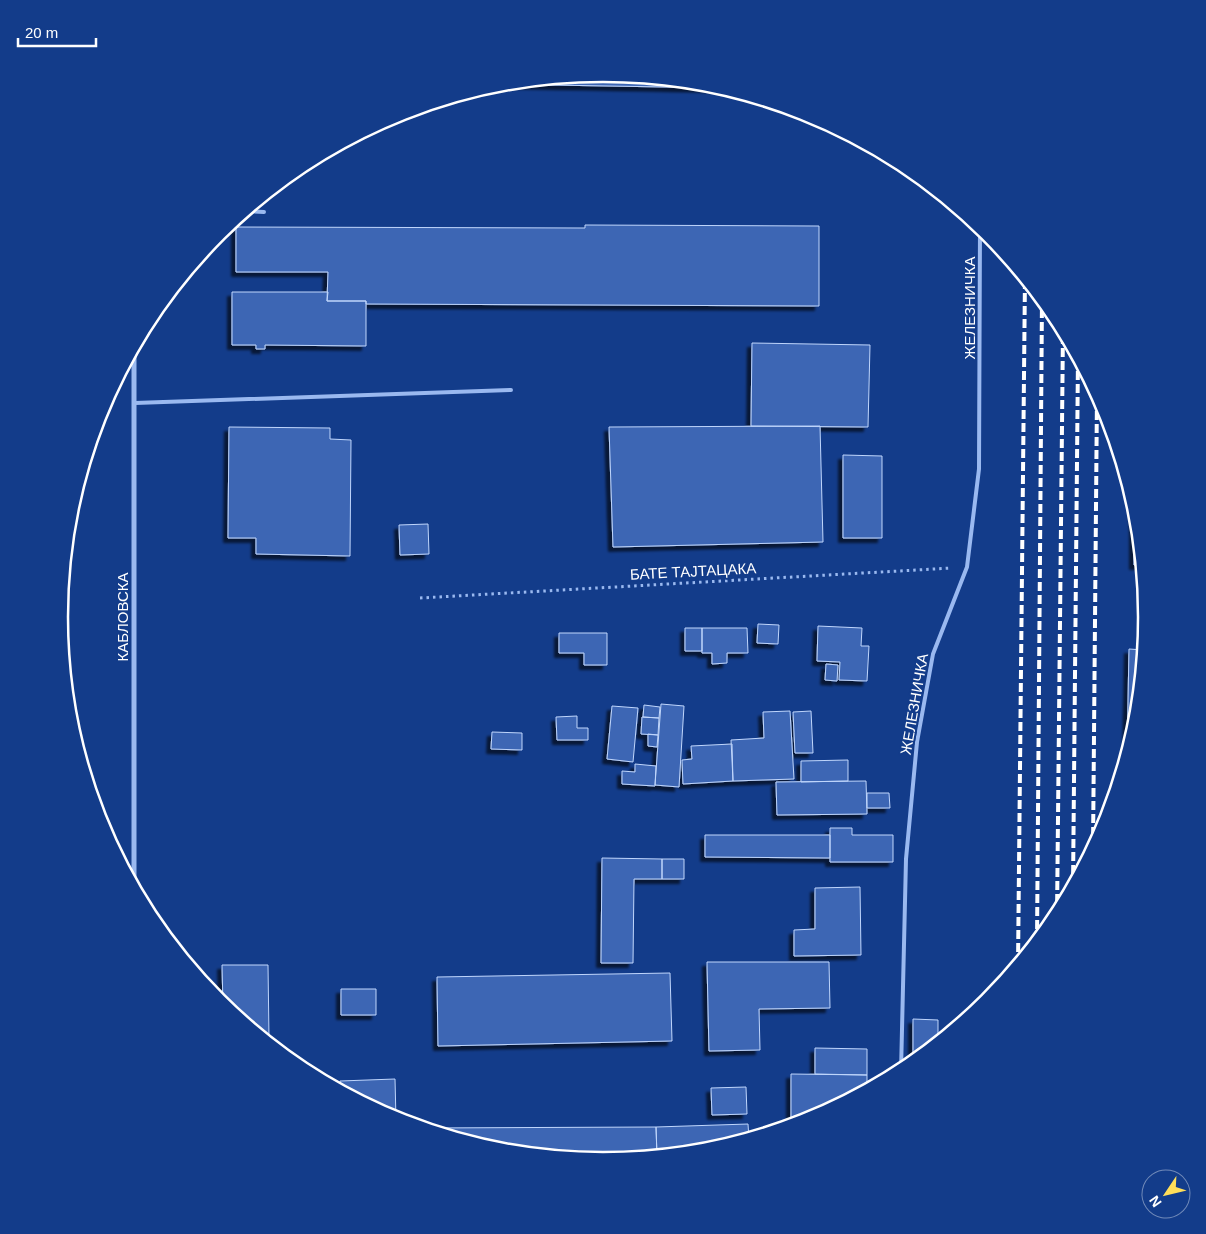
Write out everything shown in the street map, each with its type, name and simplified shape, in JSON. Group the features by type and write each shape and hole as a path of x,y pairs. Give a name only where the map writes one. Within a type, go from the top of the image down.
{"street":[{"name":"КАБЛОВСКА","path":"134,358 134,875"}],"lane":[{"path":"253,211 264,212"},
{"name":"ЖЕЛЕЗНИЧКА","path":"902,1061 906,860 917,742 933,654 967,567 979,468 980,236"},
{"path":"135,403 511,390"}],"path":[{"name":"БАТЕ ТАЈТАЦАКА","path":"420,598 967,567"}],"building":[{"path":"603,82 680,87 546,85"},
{"path":"585,225 819,226 819,306 366,304 366,301 327,301 328,272 236,272 236,227 585,228"},
{"path":"232,292 328,292 327,301 366,301 366,346 265,345 265,349 256,349 256,345 232,345"},
{"path":"752,343 870,345 868,427 751,426"},
{"path":"820,426 823,542 613,547 609,427"},
{"path":"229,427 330,428 330,439 351,440 350,556 256,554 256,538 228,538"},
{"path":"843,455 882,456 882,538 843,538"},
{"path":"428,524 429,554 400,555 399,525"},
{"path":"758,624 779,625 778,644 757,643"},
{"path":"818,626 862,628 861,646 869,646 867,681 839,680 840,662 817,661"},
{"path":"685,628 702,628 702,651 685,651"},
{"path":"702,628 747,628 748,653 727,653 727,663 712,664 712,653 702,653"},
{"path":"559,633 607,633 607,665 584,665 584,653 559,653"},
{"path":"1129,649 1137,650 1134,687 1128,723"},
{"path":"826,664 838,665 837,681 825,680"},
{"path":"661,704 684,706 679,787 655,785"},
{"path":"644,705 660,707 659,718 643,717"},
{"path":"612,706 638,708 633,762 607,759"},
{"path":"790,711 794,779 733,781 731,740 764,738 763,712"},
{"path":"811,711 813,753 795,753 793,712"},
{"path":"577,716 577,728 588,728 588,740 557,740 556,717"},
{"path":"642,717 659,718 658,735 641,734"},
{"path":"492,732 522,733 522,750 491,749"},
{"path":"648,734 658,735 657,747 648,746"},
{"path":"732,744 733,781 683,784 682,760 692,759 691,746"},
{"path":"848,760 848,781 801,782 801,761"},
{"path":"635,764 656,766 655,786 622,784 622,771 635,772"},
{"path":"866,781 867,814 777,815 776,782"},
{"path":"867,793 889,793 890,808 867,808"},
{"path":"830,828 852,828 852,835 893,835 893,862 830,862"},
{"path":"705,835 830,835 830,858 705,857"},
{"path":"602,858 662,859 662,879 634,879 633,963 601,963"},
{"path":"662,859 684,859 684,879 662,879"},
{"path":"860,887 861,955 794,956 794,930 815,929 815,888"},
{"path":"707,962 829,962 830,1008 759,1009 760,1050 709,1051"},
{"path":"222,965 268,965 269,1035 250,1020 223,995"},
{"path":"670,973 672,1041 438,1046 437,977"},
{"path":"341,989 376,989 376,1015 341,1015"},
{"path":"913,1019 938,1020 938,1035 913,1053"},
{"path":"815,1048 867,1049 867,1075 815,1074"},
{"path":"791,1074 867,1075 867,1083 808,1112 791,1118"},
{"path":"395,1079 396,1111 340,1084 340,1081"},
{"path":"746,1087 747,1114 712,1115 711,1088"},
{"path":"748,1124 749,1132 707,1142 657,1149 656,1127"},
{"path":"656,1127 657,1149 603,1152 533,1148 499,1142 444,1128"}],"railway":[{"path":"1018,955 1025,287"},
{"path":"1037,930 1042,310"},
{"path":"1057,901 1063,342"},
{"path":"1073,873 1078,370"},
{"path":"1093,832 1097,410"}]}
